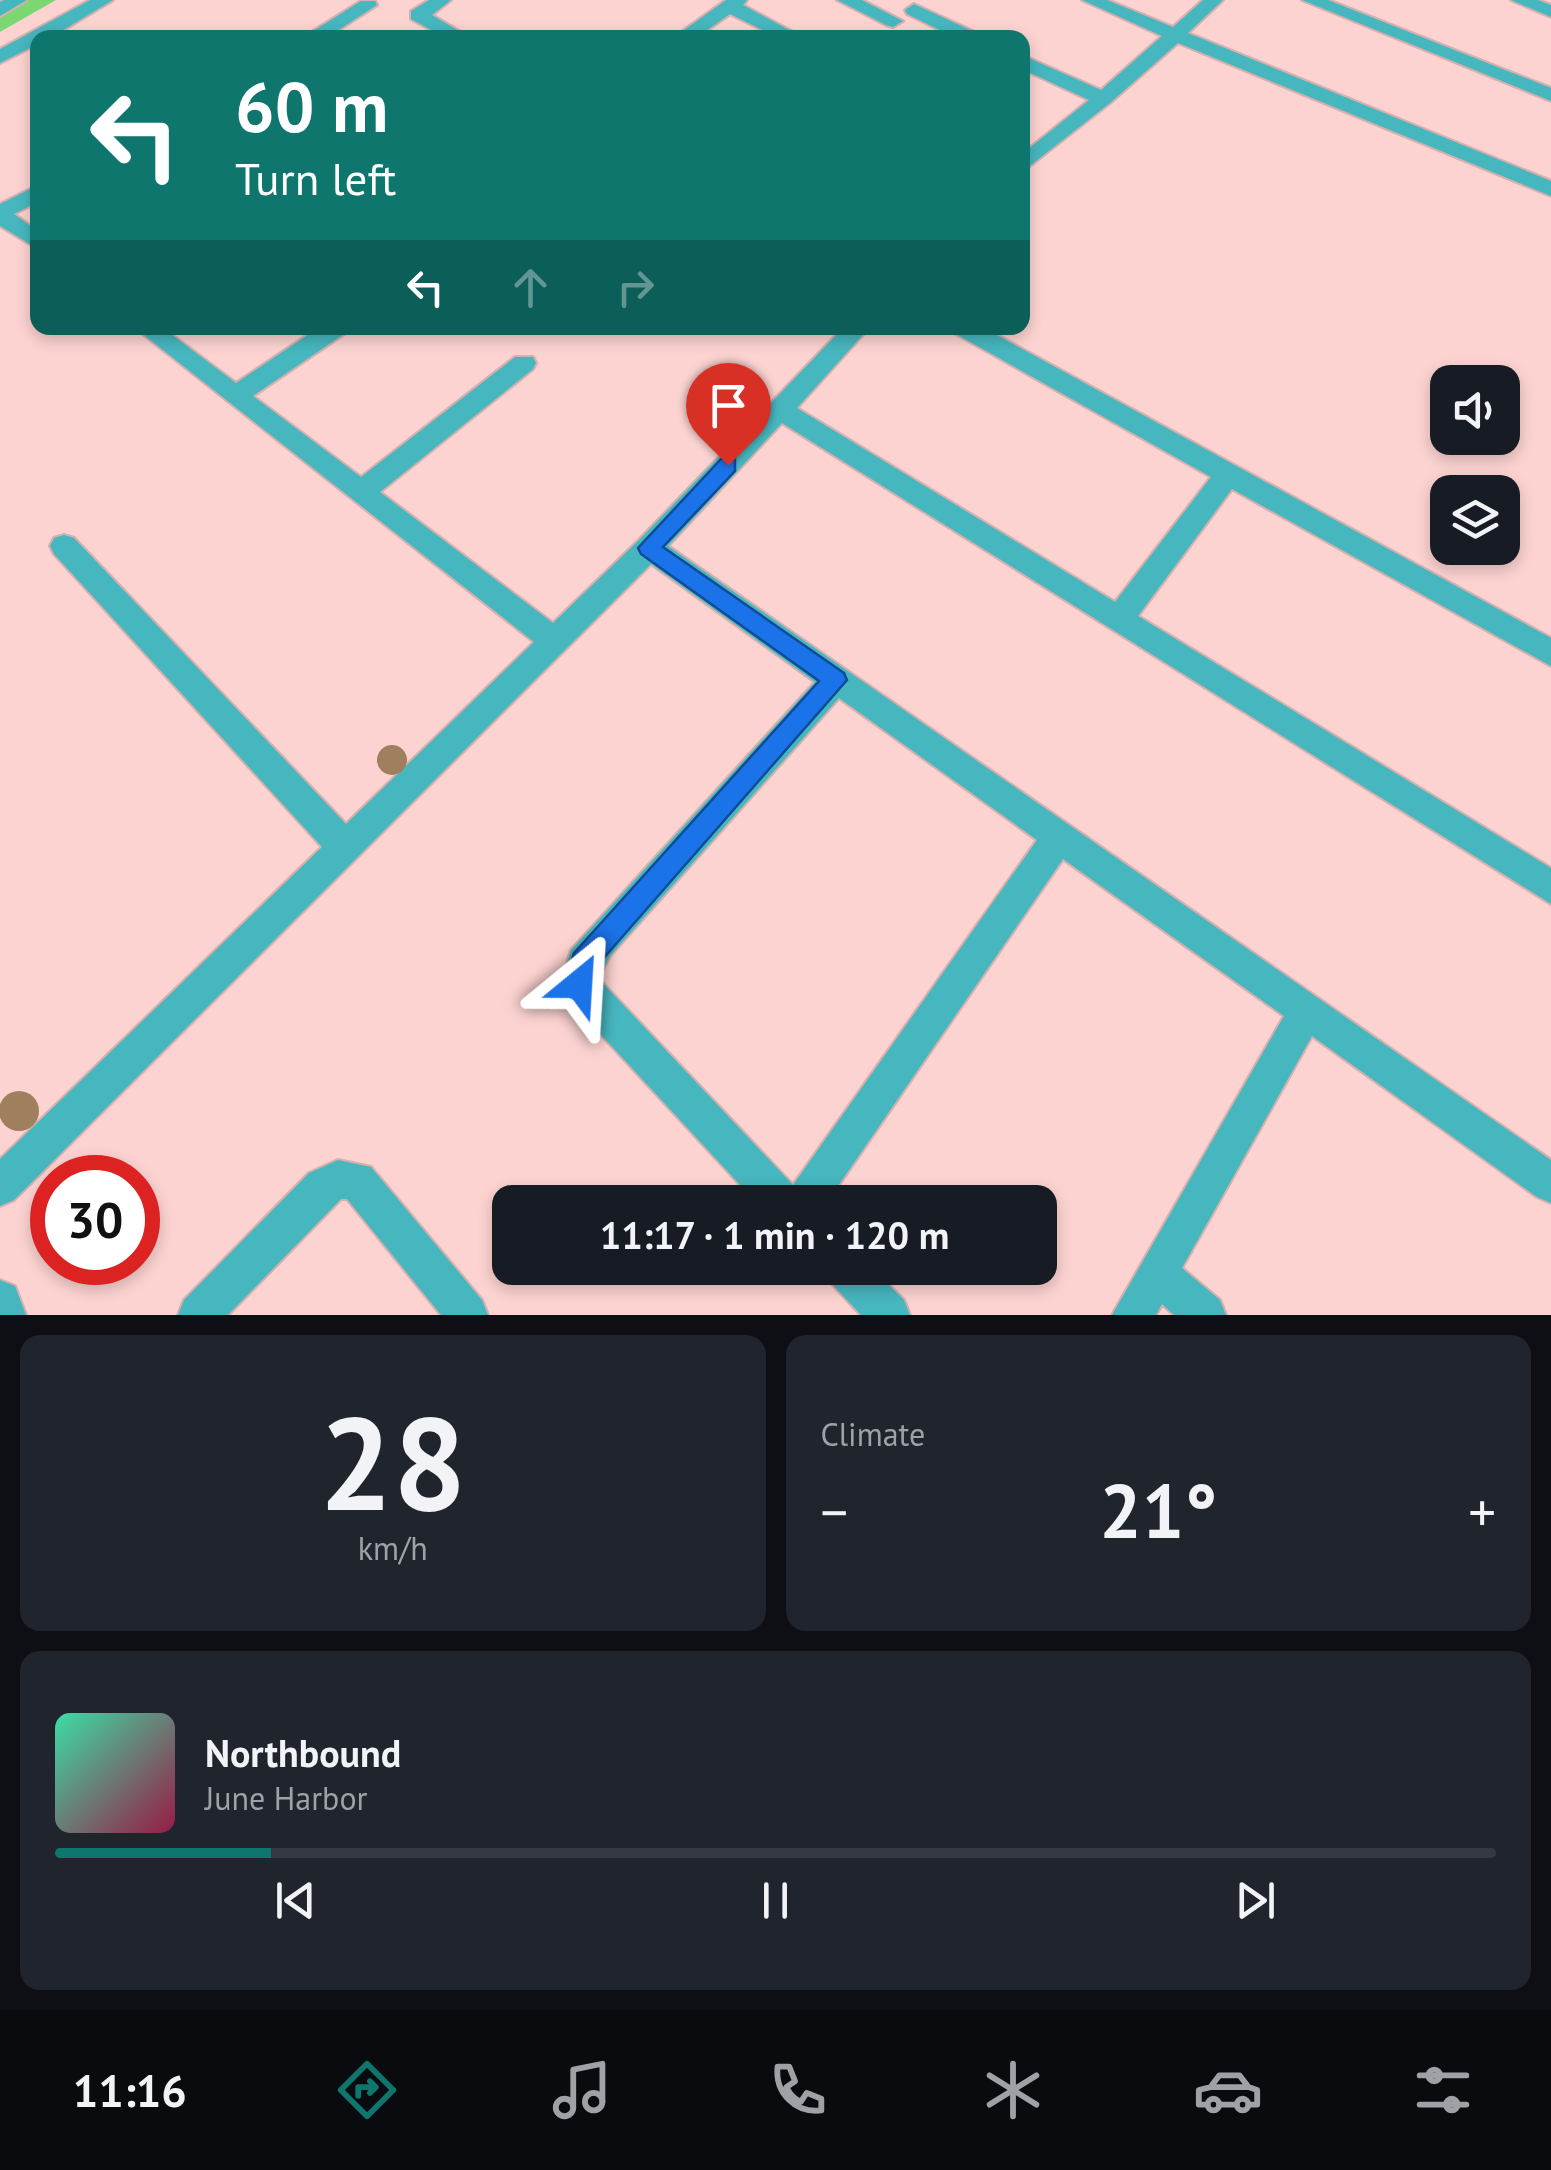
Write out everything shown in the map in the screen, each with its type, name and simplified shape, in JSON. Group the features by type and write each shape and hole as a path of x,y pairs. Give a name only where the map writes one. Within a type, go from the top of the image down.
{"street":[{"path":"0,10 18,0"},
{"path":"0,37 66,0"},
{"path":"49,30 104,0"},
{"path":"330,30 385,8 442,0"},
{"path":"694,0 729,6 778,30"},
{"path":"846,0 892,21"},
{"path":"1092,0 1551,189"},
{"path":"1030,158 1104,100 1214,0"},
{"path":"1311,0 1551,95"},
{"path":"1520,0 1551,11"},
{"path":"694,30 729,6"},
{"path":"385,8 441,30"},
{"path":"914,10 955,30"},
{"path":"0,57 30,41"},
{"path":"1030,65 1104,100"},
{"path":"30,197 0,214 30,236"},
{"path":"157,335 555,641"},
{"path":"236,395 325,335"},
{"path":"0,1186 648,548 850,335"},
{"path":"978,335 1551,654"},
{"path":"360,492 524,363"},
{"path":"780,410 1551,887"},
{"path":"1119,619 1228,474"},
{"path":"64,546 346,847"},
{"path":"648,548 1551,1184"},
{"path":"766,1185 579,984 583,962 836,680"},
{"path":"816,1185 1059,837"},
{"path":"1133,1315 1306,1012"},
{"path":"198,1315 323,1188 338,1179 357,1181 467,1315"},
{"path":"1157,1272 1205,1315"},
{"path":"860,1285 889,1315"},
{"path":"0,1301 5,1315"}],"waterway":[{"path":"0,24 43,0"}],"route":[{"path":"579,984 583,962 836,680 648,548 728,465"}]}
